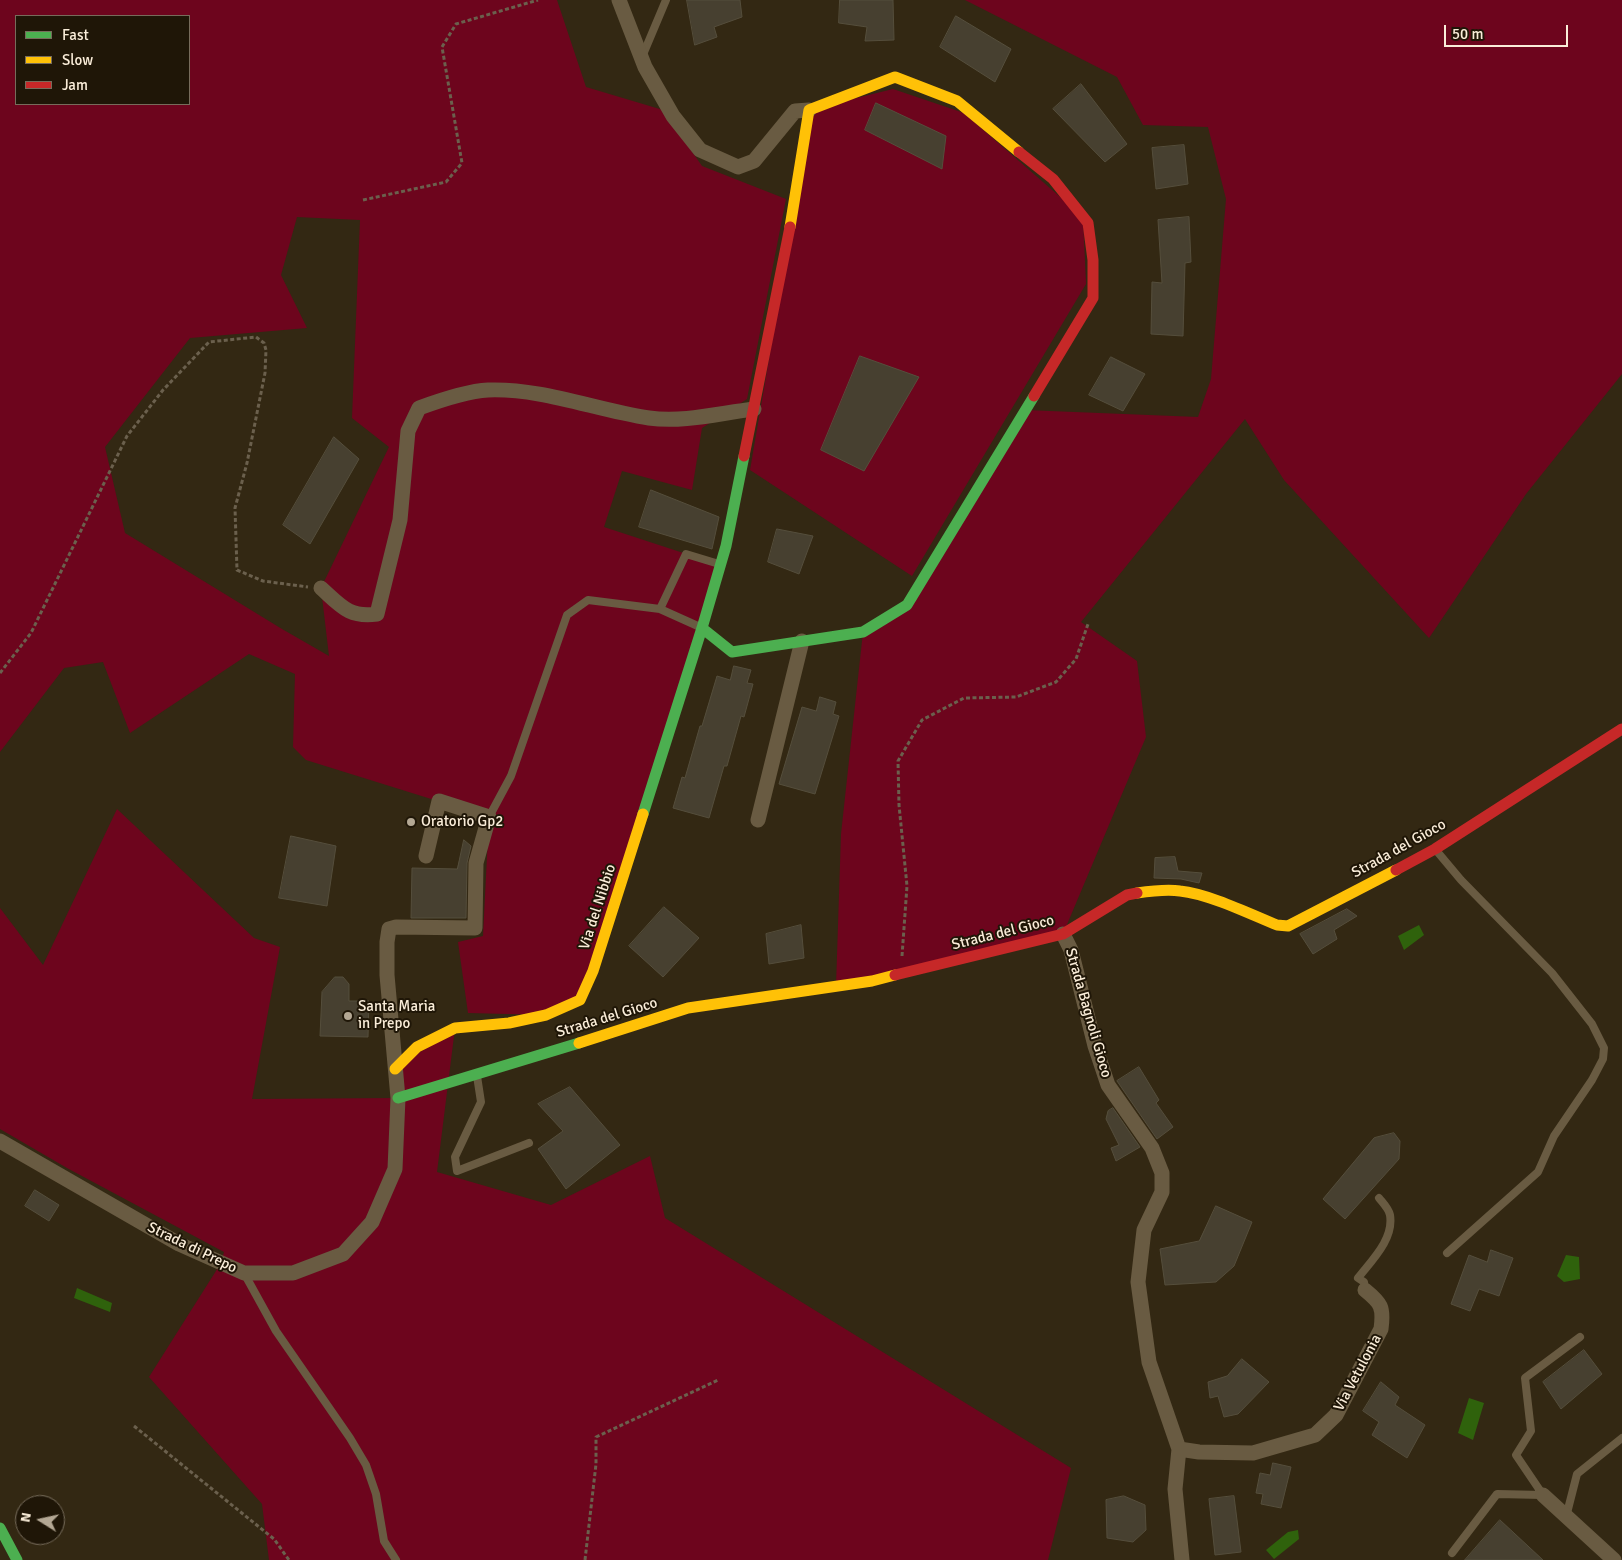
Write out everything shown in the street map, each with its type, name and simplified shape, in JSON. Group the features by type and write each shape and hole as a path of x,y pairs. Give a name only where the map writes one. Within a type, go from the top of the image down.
{"street":[{"path":"619,0 645,67 673,116 700,150 738,168 754,162 795,111 809,110 896,77 957,101 1053,179 1088,223 1093,260 1094,298 907,605 863,632 732,652 702,628"},
{"name":"Via del Nibbio","path":"395,1069 417,1047 454,1028 509,1022 546,1015 580,1000 593,971 702,628 720,565 754,409 793,212 809,110"},
{"path":"321,588 345,609 362,616 377,614 400,520 408,431 418,408 442,400 486,390 519,390 650,418 683,418 754,409"},
{"path":"758,820 802,641"},
{"name":"Strada del Gioco","path":"398,1098 688,1008 872,981 1063,934 1127,895 1153,891 1181,891 1210,899 1276,925 1288,926 1435,849 1622,729"},
{"path":"426,856 439,801 489,816"},
{"name":"Strada di Prepo","path":"0,1141 179,1244 244,1274 293,1273 343,1254 372,1222 395,1169 398,1098 387,976 389,929 396,926 475,928 476,863 489,816"},
{"name":"Strada Bagnoli Gioco","path":"1063,934 1071,950 1095,1046 1108,1085 1152,1148 1162,1173 1162,1192 1144,1230 1138,1282 1149,1362 1179,1449"},
{"name":"Via Vetulonia","path":"1179,1449 1199,1452 1253,1453 1315,1434 1328,1424 1336,1415 1381,1329 1383,1315 1378,1301 1365,1290"},
{"path":"1179,1449 1175,1489 1182,1560"},
{"path":"1543,1495 1614,1560"},
{"path":"0,1528 17,1560"}],"lane":[{"path":"642,59 666,0"},
{"path":"660,609 686,554 720,565"},
{"path":"489,816 510,776 567,615 588,600 660,609 702,628"},
{"path":"1435,849 1461,880 1552,973 1592,1024 1604,1048 1603,1059 1592,1080 1554,1136 1538,1172 1447,1253"},
{"path":"476,1074 481,1102 456,1157 457,1171 529,1143"},
{"path":"1365,1290 1364,1282 1358,1278 1379,1251 1389,1232 1390,1213 1379,1198"},
{"path":"244,1274 276,1331 350,1438 366,1465 376,1494 384,1541 396,1560"},
{"path":"1543,1495 1516,1455 1531,1431 1525,1378 1580,1337"},
{"path":"1566,1516 1577,1474 1622,1438"},
{"path":"1452,1553 1497,1494 1543,1495"}],"path":[{"path":"363,200 446,182 462,163 442,47 456,24 538,0"},
{"path":"0,674 31,633 127,436 163,390 209,342 256,337 264,343 266,350 265,372 252,439 235,508 236,570 263,581 321,588"},
{"path":"900,974 907,886 899,805 898,761 922,720 964,698 1016,697 1056,682 1076,659 1088,624"},
{"path":"586,1560 596,1464 596,1437 718,1380"},
{"path":"134,1426 274,1539 289,1560"}],"shaded area":[{"path":"0,0 557,0 586,87 663,110 702,166 786,199 747,399 702,428 692,490 622,471 604,527 720,565 580,1000 546,1015 468,1013 458,942 483,936 489,817 306,760 293,747 295,674 249,654 130,733 103,662 64,668 0,752","holes":["297,217 360,220 352,418 389,447 321,588 329,656 125,533 105,447 190,338 307,328 281,275"]},
{"path":"965,0 1622,0 1622,374 1526,494 1429,638 1284,480 1245,419 1081,622 1137,661 1146,737 1063,934 836,986 841,834 863,632 907,605 1025,410 1198,417 1211,379 1226,199 1208,127 1143,125 1117,77"},
{"path":"893,89 964,113 1083,217 1086,284 912,576 750,470 812,109"},
{"path":"117,809 254,938 280,947 252,1099 398,1098 395,1069 455,1028 437,1172 551,1205 650,1156 665,1218 1071,1468 1048,1560 269,1560 262,1504 149,1377 221,1263 224,1252 67,1168 0,1129 0,908 43,965"},
{"path":"1419,925 1424,935 1404,950 1398,936"},
{"path":"1566,1255 1579,1257 1580,1279 1564,1282 1557,1276"},
{"path":"77,1288 112,1303 110,1312 74,1298"},
{"path":"1469,1398 1484,1403 1473,1440 1458,1433"},
{"path":"1298,1530 1299,1539 1274,1559 1266,1550 1288,1532"}],"building":[{"path":"687,0 740,0 742,17 714,27 717,37 695,45"},
{"path":"840,0 893,0 894,40 865,41 867,27 839,23"},
{"path":"956,16 1011,49 995,82 940,47"},
{"path":"1081,84 1127,144 1105,162 1053,109"},
{"path":"876,103 946,136 942,169 865,130"},
{"path":"1184,145 1188,184 1156,189 1152,148"},
{"path":"1189,217 1191,262 1185,263 1183,336 1151,334 1152,282 1162,283 1158,220"},
{"path":"860,356 919,377 864,471 821,450"},
{"path":"1111,357 1145,374 1123,411 1089,395"},
{"path":"334,437 359,459 310,544 283,525"},
{"path":"651,490 719,517 712,549 639,527"},
{"path":"777,529 813,536 799,574 768,562"},
{"path":"734,666 751,670 747,683 753,684 744,717 741,716 727,766 724,766 709,818 673,808 682,777 685,778 717,676 730,680"},
{"path":"820,697 836,702 833,714 839,716 815,794 779,784 802,707 816,711"},
{"path":"291,836 336,846 327,906 279,898"},
{"path":"464,840 471,846 467,863 466,918 411,918 412,868 457,869"},
{"path":"1175,857 1178,871 1202,873 1199,883 1181,879 1154,878 1155,858"},
{"path":"664,907 699,938 663,977 629,946"},
{"path":"1347,909 1357,916 1334,930 1337,939 1313,954 1300,934"},
{"path":"801,925 804,958 769,964 766,934"},
{"name":"Santa Maria in Prepo","path":"335,977 343,977 349,984 349,1001 369,1001 368,1037 320,1036 322,992"},
{"path":"1139,1067 1159,1100 1156,1103 1173,1127 1157,1139 1117,1081"},
{"path":"570,1087 620,1145 566,1189 538,1149 563,1131 538,1104"},
{"path":"1113,1108 1140,1147 1116,1161 1111,1148 1119,1145 1106,1119 1108,1111"},
{"path":"1394,1133 1400,1141 1399,1159 1345,1219 1323,1199 1374,1138"},
{"path":"35,1190 59,1205 49,1221 25,1206"},
{"path":"1216,1206 1252,1222 1234,1266 1216,1282 1165,1285 1160,1249 1199,1241"},
{"path":"1491,1250 1513,1258 1499,1296 1479,1289 1470,1311 1451,1304 1469,1255 1487,1262"},
{"path":"1584,1350 1602,1374 1561,1409 1543,1382"},
{"path":"1242,1359 1269,1382 1238,1414 1224,1417 1218,1396 1210,1398 1208,1382 1227,1376"},
{"path":"1381,1382 1399,1397 1395,1405 1425,1425 1407,1458 1372,1435 1379,1422 1363,1411"},
{"path":"1273,1463 1291,1467 1281,1508 1261,1504 1263,1494 1256,1493 1260,1473 1270,1475"},
{"path":"1124,1496 1145,1505 1146,1530 1133,1542 1107,1538 1106,1500"},
{"path":"1234,1496 1241,1552 1215,1555 1209,1499"},
{"path":"1500,1520 1543,1560 1465,1560"}],"traffic: fast":[{"path":"702,628 732,652 863,632 907,605 1034,396"},
{"path":"643,814 726,546 744,456"},
{"path":"398,1098 579,1043"},
{"path":"0,1528 17,1560"}],"traffic: slow":[{"path":"790,227 809,110 895,77 957,101 1019,152"},
{"path":"395,1069 417,1047 455,1028 509,1023 546,1015 580,1000 593,971 643,814"},
{"path":"1137,893 1169,890 1191,893 1229,905 1277,925 1288,926 1396,870"},
{"path":"579,1043 688,1008 872,981 895,975"}],"traffic: jam":[{"path":"1019,152 1053,179 1088,223 1093,260 1093,298 1034,396"},
{"path":"744,456 790,227"},
{"path":"1396,870 1435,849 1622,729"},
{"path":"895,975 1063,934 1127,895 1137,893"}],"place":[{"name":"Oratorio Gp2","path":"411,822"},
{"name":"Santa Maria in Prepo","path":"348,1016"}]}
